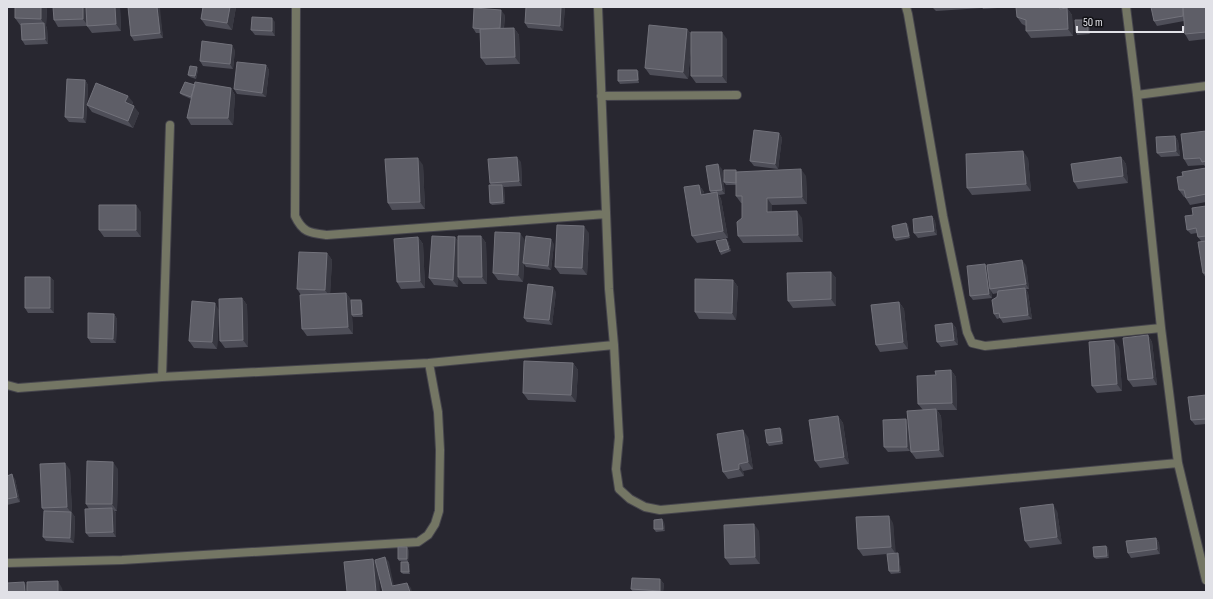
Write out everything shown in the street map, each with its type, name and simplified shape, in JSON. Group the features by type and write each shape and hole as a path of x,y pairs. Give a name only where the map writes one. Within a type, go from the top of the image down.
{"street":[{"path":"296,7 295,216 300,227 312,233 327,235 606,214"},
{"path":"598,7 609,289 614,345 619,437 616,469 619,489 630,499 645,507 660,510 1178,463"},
{"path":"906,7 943,216 967,332 972,343 985,346 1161,328"},
{"path":"1126,7 1137,95 1161,328 1178,463 1206,580"},
{"path":"1137,95 1206,86"},
{"path":"601,96 736,95"},
{"path":"162,377 170,125"},
{"path":"7,385 18,388 162,377 430,363 614,345"},
{"path":"7,563 122,560 418,542 428,535 435,524 439,511 440,450 438,412 430,363"}],"building":[{"path":"15,7 41,7 41,19 15,18"},
{"path":"53,7 83,7 83,19 54,20"},
{"path":"86,7 115,7 116,24 87,26"},
{"path":"128,7 157,7 160,33 131,36"},
{"path":"203,7 230,7 227,23 201,19"},
{"path":"526,7 561,7 560,26 525,23"},
{"path":"1016,7 1067,8 1068,29 1026,31 1026,20 1017,17"},
{"path":"1151,7 1183,7 1183,16 1154,21"},
{"path":"1183,7 1206,7 1206,32 1185,34"},
{"path":"474,8 501,10 500,28 473,28"},
{"path":"252,17 272,18 272,31 251,30"},
{"path":"1075,20 1088,20 1088,32 1076,32"},
{"path":"44,23 45,39 22,40 21,24"},
{"path":"649,25 687,29 683,72 645,68"},
{"path":"514,28 515,57 481,58 480,29"},
{"path":"691,32 722,32 722,76 691,76"},
{"path":"202,41 232,45 230,64 200,61"},
{"path":"237,62 266,65 262,93 234,89"},
{"path":"190,66 197,67 195,76 188,75"},
{"path":"618,70 637,70 638,80 618,81"},
{"path":"67,79 85,80 83,118 65,117"},
{"path":"185,82 195,85 191,97 180,93"},
{"path":"195,82 231,88 228,118 187,118"},
{"path":"96,83 128,96 125,102 134,106 128,121 87,105"},
{"path":"754,130 779,133 775,164 750,161"},
{"path":"1206,131 1206,161 1202,162 1200,158 1184,159 1181,134"},
{"path":"1175,136 1176,151 1157,153 1156,137"},
{"path":"1023,151 1026,184 967,188 966,154"},
{"path":"517,157 519,181 490,183 488,159"},
{"path":"1121,157 1123,176 1074,182 1071,164"},
{"path":"418,158 420,202 388,203 385,159"},
{"path":"718,164 722,190 710,191 706,166"},
{"path":"1206,168 1206,194 1186,198 1184,190 1179,190 1177,177 1183,176 1182,172"},
{"path":"801,169 802,197 767,198 767,212 797,211 798,235 738,236 737,222 742,218 742,196 736,196 736,172"},
{"path":"724,170 736,170 736,183 724,182"},
{"path":"489,185 502,185 503,202 490,203"},
{"path":"699,185 701,195 717,192 723,231 692,236 684,187"},
{"path":"99,205 136,205 136,230 99,230"},
{"path":"1206,206 1206,236 1198,237 1196,228 1187,230 1185,216 1193,215 1192,208"},
{"path":"932,216 934,231 914,233 913,219"},
{"path":"906,223 909,236 894,238 892,226"},
{"path":"557,225 584,226 582,268 555,267"},
{"path":"495,232 520,233 518,275 493,273"},
{"path":"432,236 455,237 453,280 429,278"},
{"path":"458,236 481,236 482,277 458,277"},
{"path":"526,236 551,239 548,266 523,263"},
{"path":"418,237 420,281 397,282 394,239"},
{"path":"726,239 729,249 720,252 716,241"},
{"path":"1206,241 1206,273 1203,273 1198,242"},
{"path":"299,252 327,253 325,290 297,289"},
{"path":"1022,260 1026,284 990,289 987,265"},
{"path":"985,264 989,294 970,296 967,266"},
{"path":"831,272 831,299 788,301 787,273"},
{"path":"25,277 50,277 50,308 25,308"},
{"path":"695,279 733,280 732,313 695,312"},
{"path":"528,284 553,287 549,320 524,318"},
{"path":"1025,288 1028,315 1000,318 999,313 994,314 992,300 997,297 998,291"},
{"path":"346,293 348,327 302,329 300,295"},
{"path":"242,298 243,340 220,341 219,299"},
{"path":"351,300 361,300 362,314 352,315"},
{"path":"192,301 215,303 212,342 189,341"},
{"path":"899,302 903,342 876,345 871,305"},
{"path":"88,313 114,314 113,339 88,338"},
{"path":"952,323 954,340 937,342 935,325"},
{"path":"1148,335 1153,378 1128,380 1123,338"},
{"path":"1114,340 1117,384 1092,386 1089,342"},
{"path":"524,361 573,363 571,395 523,393"},
{"path":"951,370 952,403 918,404 917,376 936,375 935,371"},
{"path":"1206,395 1206,419 1191,420 1188,397"},
{"path":"936,409 939,450 911,452 907,411"},
{"path":"838,416 844,457 815,461 809,420"},
{"path":"906,419 907,447 884,447 883,420"},
{"path":"780,428 782,441 767,443 765,430"},
{"path":"743,430 748,462 739,464 739,469 723,472 717,434"},
{"path":"87,461 113,462 112,504 86,504"},
{"path":"65,463 67,507 42,508 40,464"},
{"path":"12,474 17,497 7,499 7,476"},
{"path":"1053,504 1057,537 1025,541 1020,508"},
{"path":"112,508 113,532 86,533 85,509"},
{"path":"44,511 71,512 70,538 43,537"},
{"path":"889,516 891,547 858,549 856,517"},
{"path":"662,519 663,529 654,529 654,520"},
{"path":"754,524 755,557 725,558 724,525"},
{"path":"1156,538 1157,549 1128,553 1126,541"},
{"path":"1106,546 1107,556 1094,557 1093,547"},
{"path":"398,547 407,547 407,559 398,559"},
{"path":"898,553 899,571 889,571 887,554"},
{"path":"385,557 392,586 407,583 410,592 383,592 375,560"},
{"path":"373,559 376,592 347,592 344,562"},
{"path":"401,562 408,562 409,572 401,572"},
{"path":"632,578 660,579 660,591 631,589"},
{"path":"58,581 58,592 27,592 27,582"},
{"path":"24,582 25,592 7,592 7,583"}]}
